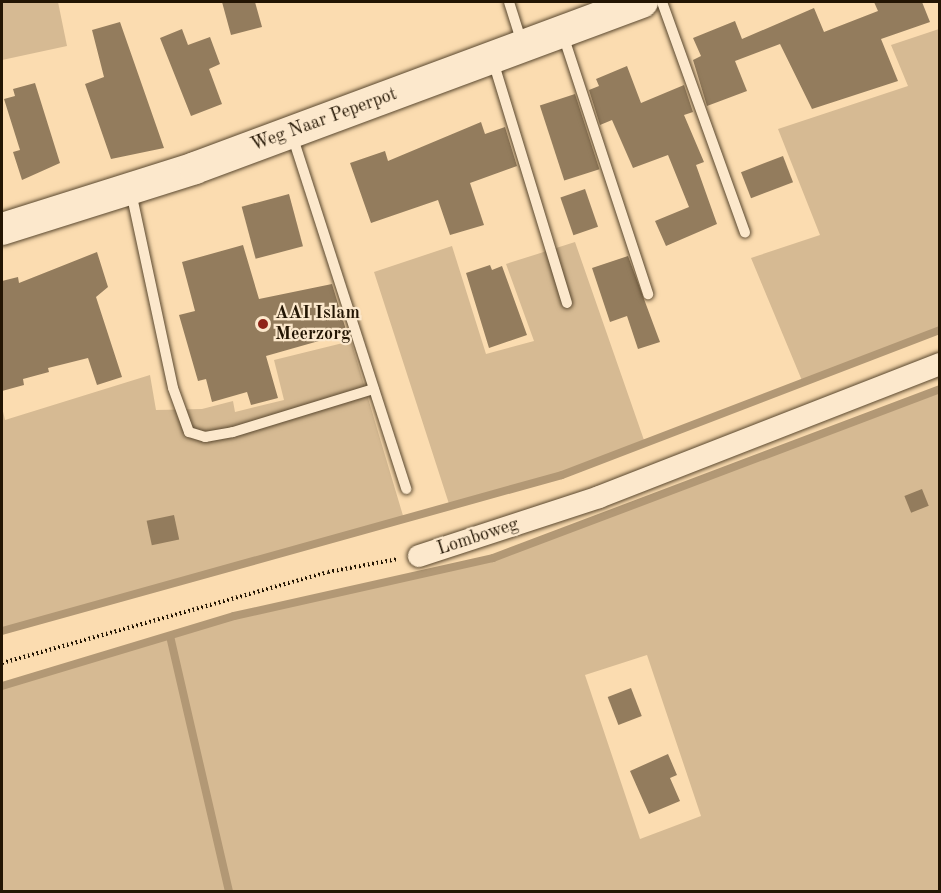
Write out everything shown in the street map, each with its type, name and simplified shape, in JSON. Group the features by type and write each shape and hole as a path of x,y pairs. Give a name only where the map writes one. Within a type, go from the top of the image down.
{"street":[{"name":"Weg Naar Peperpot","path":"2,229 130,189 642,2"},
{"name":"Lomboweg","path":"419,556 599,497 939,364"}],"lane":[{"path":"508,2 523,46"},
{"path":"662,2 745,233"},
{"path":"562,31 648,294"},
{"path":"492,57 567,303"},
{"path":"291,131 406,489"},
{"path":"130,189 173,388 189,432 205,436 233,432 374,389"}],"path":[{"name":"Lomboweg","path":"2,663 328,572 419,556"}],"shaded area":[{"path":"2,2 58,2 67,46 2,60"},
{"path":"939,29 939,330 803,383 751,258 820,235 778,129 908,86 891,45"},
{"path":"575,242 645,443 562,475 450,507 374,272 452,246 486,354 534,341 506,264"},
{"path":"351,341 404,519 2,631 2,407 5,420 150,375 156,410 202,409 233,401 235,412 284,400 274,360"},
{"path":"939,389 939,891 2,892 2,686 234,616 493,558","holes":["647,655 701,816 640,839 585,675"]}],"building":[{"path":"222,2 255,2 262,27 231,35"},
{"path":"874,2 922,2 930,22 881,39 898,81 812,109 780,44 735,61 747,91 707,106 693,60 701,56 693,38 735,21 742,39 814,8 824,32 878,11"},
{"path":"120,22 164,148 111,159 85,84 104,77 92,30"},
{"path":"182,29 188,45 210,37 220,64 209,69 222,104 191,116 160,38"},
{"path":"627,66 641,103 684,85 693,112 684,115 704,162 696,165 717,224 666,246 655,221 689,207 668,155 633,168 612,120 600,125 589,90 599,86 596,79"},
{"path":"35,83 60,163 22,180 13,152 20,150 4,99 15,96 13,89"},
{"path":"575,94 599,169 564,181 540,105"},
{"path":"481,122 485,134 505,127 517,166 470,183 484,225 450,235 438,200 371,223 350,163 385,151 388,161"},
{"path":"783,156 793,182 751,198 741,172"},
{"path":"585,189 598,227 573,235 560,197"},
{"path":"289,194 303,246 256,259 242,207"},
{"name":"AAI Islam Meerzorg","path":"243,245 259,299 332,284 347,333 266,356 278,398 251,405 247,392 212,402 206,379 198,381 179,315 195,311 182,262"},
{"path":"97,252 108,287 96,297 122,377 97,385 88,358 48,368 49,372 23,379 24,385 2,391 2,281 18,277 19,283"},
{"path":"628,256 660,342 638,349 627,316 610,322 592,268"},
{"path":"490,265 492,270 502,266 527,335 489,348 466,273"},
{"path":"922,489 929,506 911,513 904,496"},
{"path":"174,515 179,539 152,545 147,521"},
{"path":"631,688 642,716 618,725 608,697"},
{"path":"668,754 677,775 670,778 680,801 649,814 630,771"}],"waterway":[{"path":"2,631 562,475 940,330"},
{"path":"2,686 234,616 493,558 940,389"},
{"path":"170,636 229,892"}],"place":[{"name":"AAI Islam Meerzorg","path":"263,324"}]}
